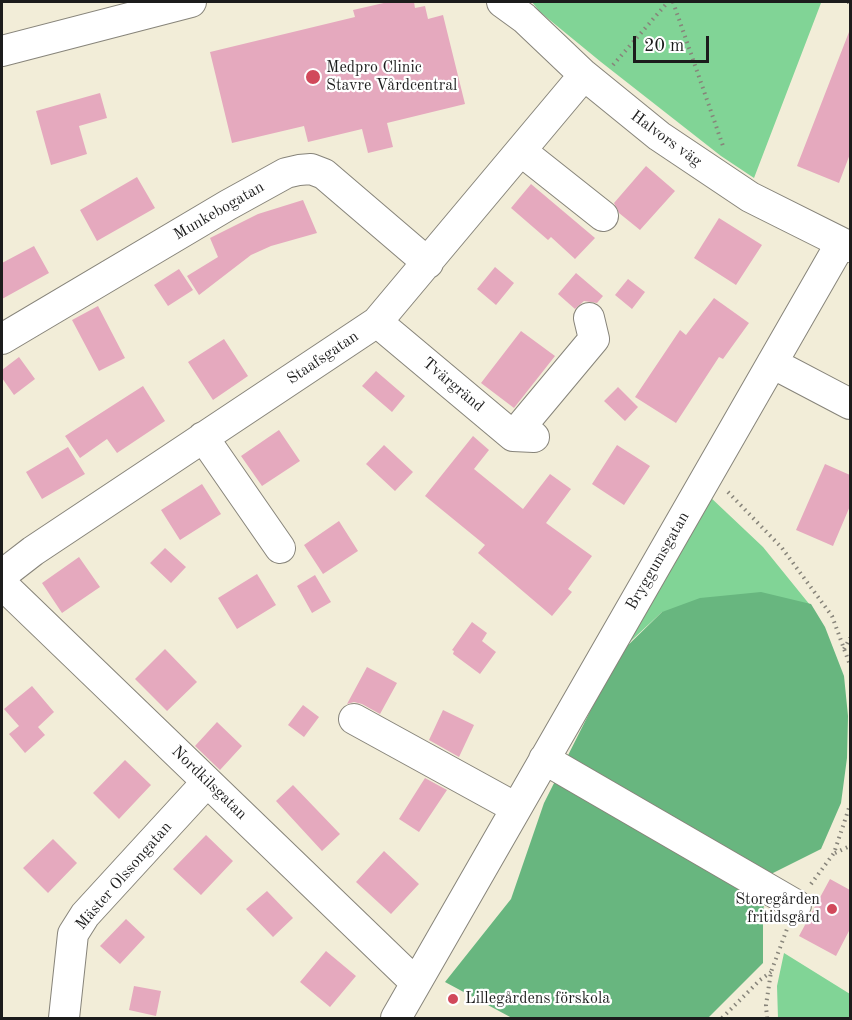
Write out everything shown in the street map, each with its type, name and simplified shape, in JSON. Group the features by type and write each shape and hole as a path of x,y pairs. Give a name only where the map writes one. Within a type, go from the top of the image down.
{"street":[{"path":"2,51 191,2"},
{"name":"Halvors väg","path":"502,2 595,74 659,136 750,197 846,245"},
{"name":"Staafsgatan","path":"2,575 33,550 377,322 521,151 595,74"},
{"path":"521,151 603,216"},
{"name":"Munkebogatan","path":"2,339 286,172 311,169 324,174 428,263"},
{"name":"Bryggumsgatan","path":"396,1018 772,363 846,245"},
{"name":"Tvärgränd","path":"377,322 524,436 594,339 590,318"},
{"path":"772,363 850,404"},
{"path":"203,437 280,548"},
{"name":"Nordkilsgatan","path":"2,584 416,983"},
{"path":"354,720 516,808"},
{"path":"544,759 796,905"},
{"name":"Mäster Olssongatan","path":"64,1018 73,934 85,915 207,782"}],"path":[{"path":"595,74 668,2"},
{"path":"673,2 727,156"},
{"path":"709,472 782,548 832,616 850,665"},
{"path":"844,649 850,638"},
{"path":"834,853 850,846"},
{"path":"722,1018 771,972"}],"green space":[{"path":"532,2 821,3 754,178 721,156 601,62 540,12"},
{"path":"709,496 763,547 810,605 662,612 619,652"},
{"path":"761,592 811,604 825,627 844,676 848,716 847,758 841,803 821,849 767,876 763,913 763,963 708,1018 512,1018 445,982 511,899 544,803 619,654 662,612 700,598"},
{"path":"784,953 850,994 850,1018 778,1018 777,986"}],"building":[{"path":"388,2 414,2 415,8 425,6 428,19 443,15 465,104 387,123 393,147 368,153 362,129 308,142 304,126 232,143 210,52 355,17 353,10"},
{"path":"849,32 850,154 839,183 797,166"},
{"path":"100,93 107,118 79,126 87,154 51,165 36,111"},
{"path":"646,166 675,191 640,230 619,213 614,203"},
{"path":"137,177 155,208 97,241 80,210"},
{"path":"531,184 595,238 575,259 551,237 548,240 511,208"},
{"path":"303,200 317,233 271,246 251,255 199,295 187,276 218,257 210,238 258,214"},
{"path":"719,218 762,245 736,285 694,258"},
{"path":"34,246 49,273 2,299 2,263"},
{"path":"495,267 514,283 496,305 477,289"},
{"path":"179,269 193,290 168,306 154,285"},
{"path":"576,273 603,296 597,303 584,301 575,309 558,294"},
{"path":"628,279 645,292 632,309 615,295"},
{"path":"714,298 749,323 723,359 719,357 676,423 635,397 680,330 686,335"},
{"path":"98,306 125,358 99,371 72,320"},
{"path":"521,331 555,356 514,408 481,383"},
{"path":"224,339 248,376 213,400 188,362"},
{"path":"19,357 35,379 14,395 2,378 2,370"},
{"path":"376,371 405,396 392,412 362,386"},
{"path":"143,386 165,421 117,453 107,439 80,458 65,436"},
{"path":"618,387 638,407 625,421 604,401"},
{"path":"279,430 300,461 262,486 241,456"},
{"path":"473,436 489,450 474,469 523,509 550,474 571,489 546,523 592,556 568,589 572,592 552,616 478,553 485,545 425,496"},
{"path":"384,445 413,472 395,491 366,464"},
{"path":"617,445 650,466 624,505 592,484"},
{"path":"68,447 85,474 42,499 26,472"},
{"path":"825,464 850,475 850,506 833,546 796,530"},
{"path":"202,484 221,514 180,540 161,510"},
{"path":"339,521 358,551 323,574 304,545"},
{"path":"165,548 186,567 171,583 150,563"},
{"path":"79,557 100,587 62,613 42,583"},
{"path":"257,574 276,605 237,629 218,598"},
{"path":"315,575 331,602 312,613 297,586"},
{"path":"472,622 487,633 482,641 496,652 480,674 453,654 452,650"},
{"path":"165,649 197,682 167,711 135,679"},
{"path":"367,667 397,683 380,714 362,704 354,702 347,704"},
{"path":"32,686 54,712 38,727 45,735 25,753 9,734 19,726 4,709"},
{"path":"303,705 319,717 304,737 288,725"},
{"path":"443,710 474,725 459,757 429,740"},
{"path":"217,722 242,746 220,770 195,746"},
{"path":"125,760 151,785 119,819 93,793"},
{"path":"425,778 447,790 419,832 399,819"},
{"path":"293,785 340,834 322,851 276,801"},
{"path":"206,835 233,861 201,895 173,869"},
{"path":"53,839 77,863 48,893 23,868"},
{"path":"384,851 419,884 391,914 356,882"},
{"name":"Storegården fritidsgård","path":"830,879 850,890 850,929 836,956 799,936"},
{"path":"267,891 293,918 273,937 246,909"},
{"path":"126,919 145,937 120,964 100,946"},
{"path":"326,951 356,976 330,1007 300,982"},
{"path":"134,986 161,991 156,1016 129,1010"}],"place":[{"name":"Medpro Clinic Stavre Vårdcentral","path":"313,77"},
{"name":"Storegården fritidsgård","path":"832,909"},
{"name":"Lillegårdens förskola","path":"453,999"}]}
